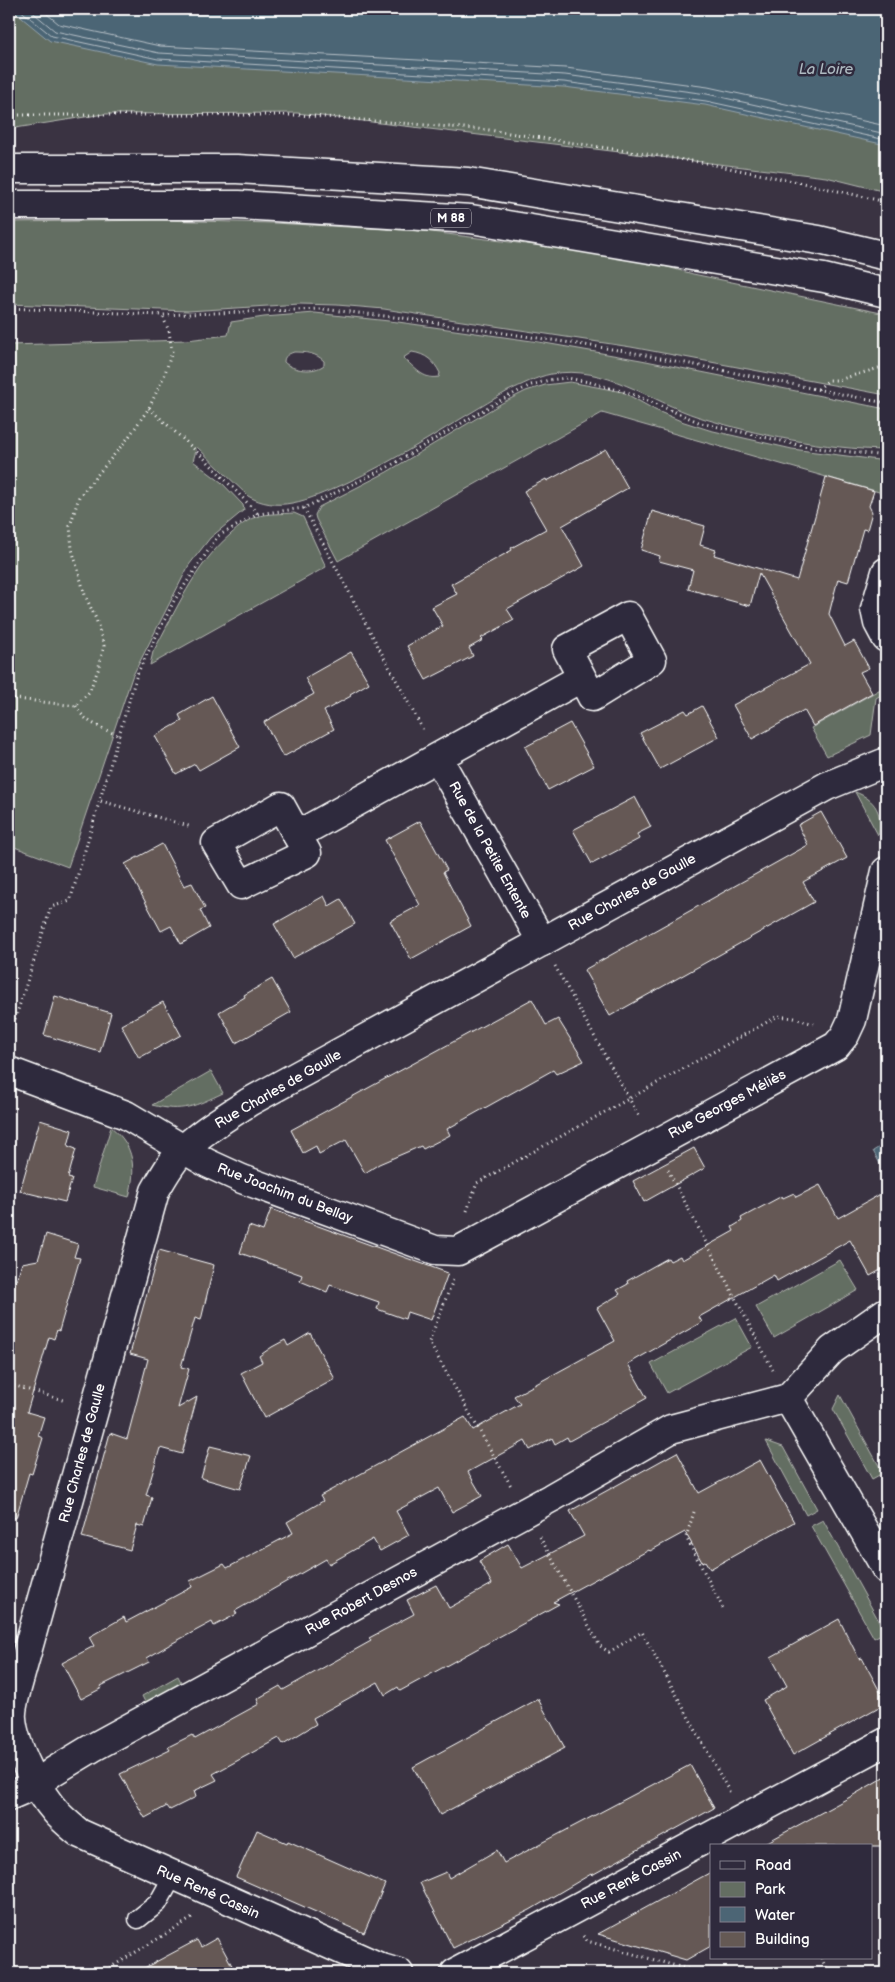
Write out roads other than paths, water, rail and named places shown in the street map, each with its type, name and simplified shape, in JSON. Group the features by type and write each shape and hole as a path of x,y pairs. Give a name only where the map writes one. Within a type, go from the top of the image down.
{"main road":[{"path":"9,169 237,169 468,182 819,240 886,256"},
{"name":"M 88","path":"9,205 239,205 471,219 824,278 886,293"},
{"path":"886,572 875,609 878,623 886,638"},
{"path":"297,835 581,678"},
{"name":"Rue de la Petite Entente","path":"438,758 542,942"},
{"name":"Rue Charles de Gaulle","path":"38,1784 21,1753 15,1735 11,1716 13,1687 155,1191 172,1162 184,1149 210,1128 250,1102 827,786 886,762"},
{"path":"281,806 297,835 307,853 241,885 216,843 281,806"},
{"name":"Rue Georges Méliès","path":"458,1251 836,1046 845,1035 852,1020 886,871"},
{"name":"Rue Joachim du Bellay","path":"9,1071 126,1115 207,1163 251,1183 435,1250 458,1251"},
{"path":"883,1314 832,1350 788,1398 886,1569"},
{"name":"Rue Robert Desnos","path":"9,1796 38,1784 54,1771 92,1748 526,1511 671,1429 788,1398"},
{"name":"Rue René Cassin","path":"455,1973 886,1742"},
{"name":"Rue René Cassin","path":"38,1784 45,1798 57,1813 79,1834 382,1968 398,1973"}],"lane":[{"path":"138,1919 158,1903 173,1876"}],"water":[{"name":"La Loire","path":"11,9 886,9 886,145 705,105 564,87 158,64 50,41"},
{"path":"886,1143 886,1169 884,1171 873,1151"}]}
